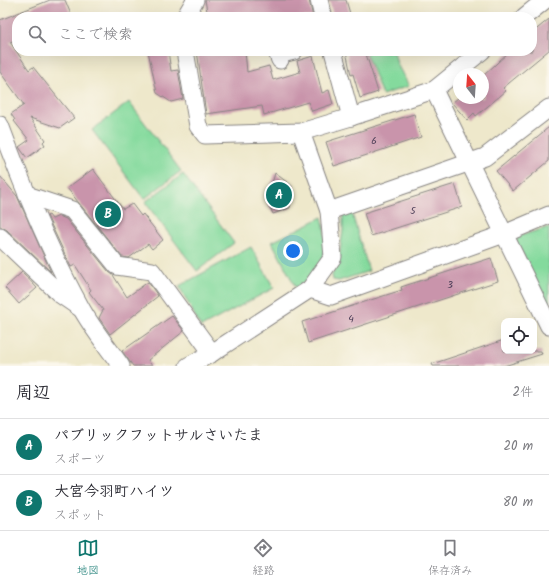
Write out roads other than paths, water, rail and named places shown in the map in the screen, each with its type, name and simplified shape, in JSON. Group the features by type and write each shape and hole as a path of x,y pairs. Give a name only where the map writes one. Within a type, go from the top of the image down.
{"street":[{"path":"188,12 195,0"},
{"path":"319,0 322,12"},
{"path":"530,12 545,0"},
{"path":"186,56 198,126 205,135 301,132 434,90 476,56"},
{"path":"334,56 351,117"},
{"path":"434,90 549,326"},
{"path":"330,211 485,157 549,108"},
{"path":"0,125 27,195 48,243 80,308 121,366"},
{"path":"188,366 212,353 310,289 333,256 330,211 301,132"},
{"path":"27,195 72,210 117,266 152,271 212,353"},
{"path":"310,289 331,296 504,234 549,215"},
{"path":"0,237 61,295 80,308"}],"place":[{"name":"パブリックフットサルさいたま","path":"279,195"},
{"name":"大宮今羽町ハイツ","path":"108,214"}]}
